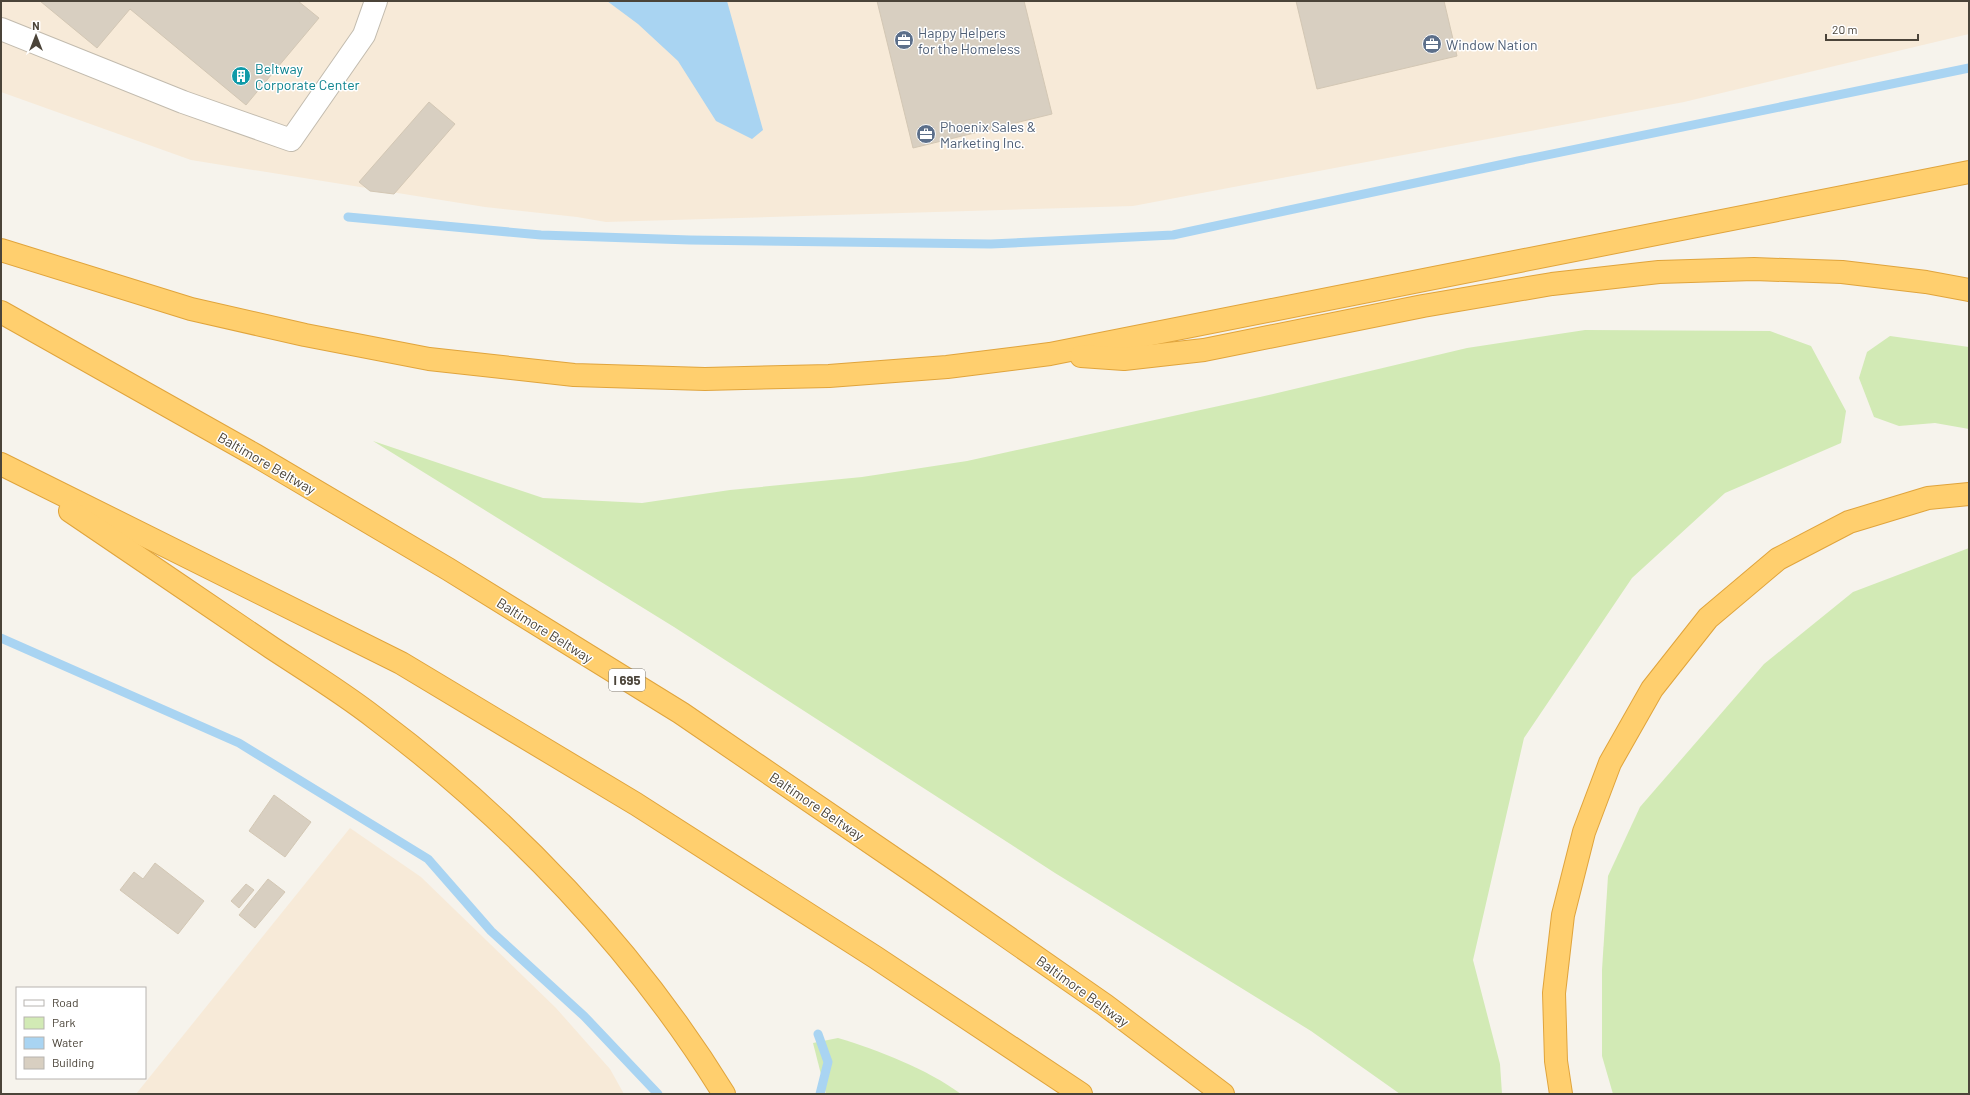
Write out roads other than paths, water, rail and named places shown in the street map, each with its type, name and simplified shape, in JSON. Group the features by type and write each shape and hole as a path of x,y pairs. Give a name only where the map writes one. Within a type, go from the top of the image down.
{"highway":[{"path":"1,250 191,309 305,335 429,359 574,375 705,379 829,376 947,366 1050,354 1969,172"},
{"path":"1050,354 1124,359 1204,350 1423,306 1552,284 1659,272 1754,269 1842,272 1926,282 1969,290"},
{"name":"Baltimore Beltway","path":"1,312 255,455 448,569 681,713 914,872 1105,1005 1223,1094"},
{"path":"1,464 374,717 459,785 529,851 584,909 652,990 724,1094"},
{"path":"1,464 401,663 636,804 875,957 1081,1094"},
{"path":"1561,1094 1556,1061 1554,993 1563,916 1584,832 1610,763 1652,689 1708,618 1778,559 1849,522 1928,498 1969,494"}],"lane":[{"path":"1,29 183,102 291,140 364,35 376,1"}],"water":[{"path":"607,1 727,1 763,130 752,139 716,121 678,61 638,24"}],"waterway":[{"path":"348,217 541,235 690,240 991,244 1173,235 1518,161 1969,68"},
{"path":"1,638 239,743 428,859 491,931 584,1016 658,1094"},
{"path":"818,1034 828,1062 820,1094"}],"place":[{"name":"Happy Helpers for the Homeless","path":"904,40"},
{"name":"Window Nation","path":"1432,44"},
{"name":"Beltway Corporate Center","path":"241,76"},
{"name":"Phoenix Sales & Marketing Inc.","path":"926,134"}]}
